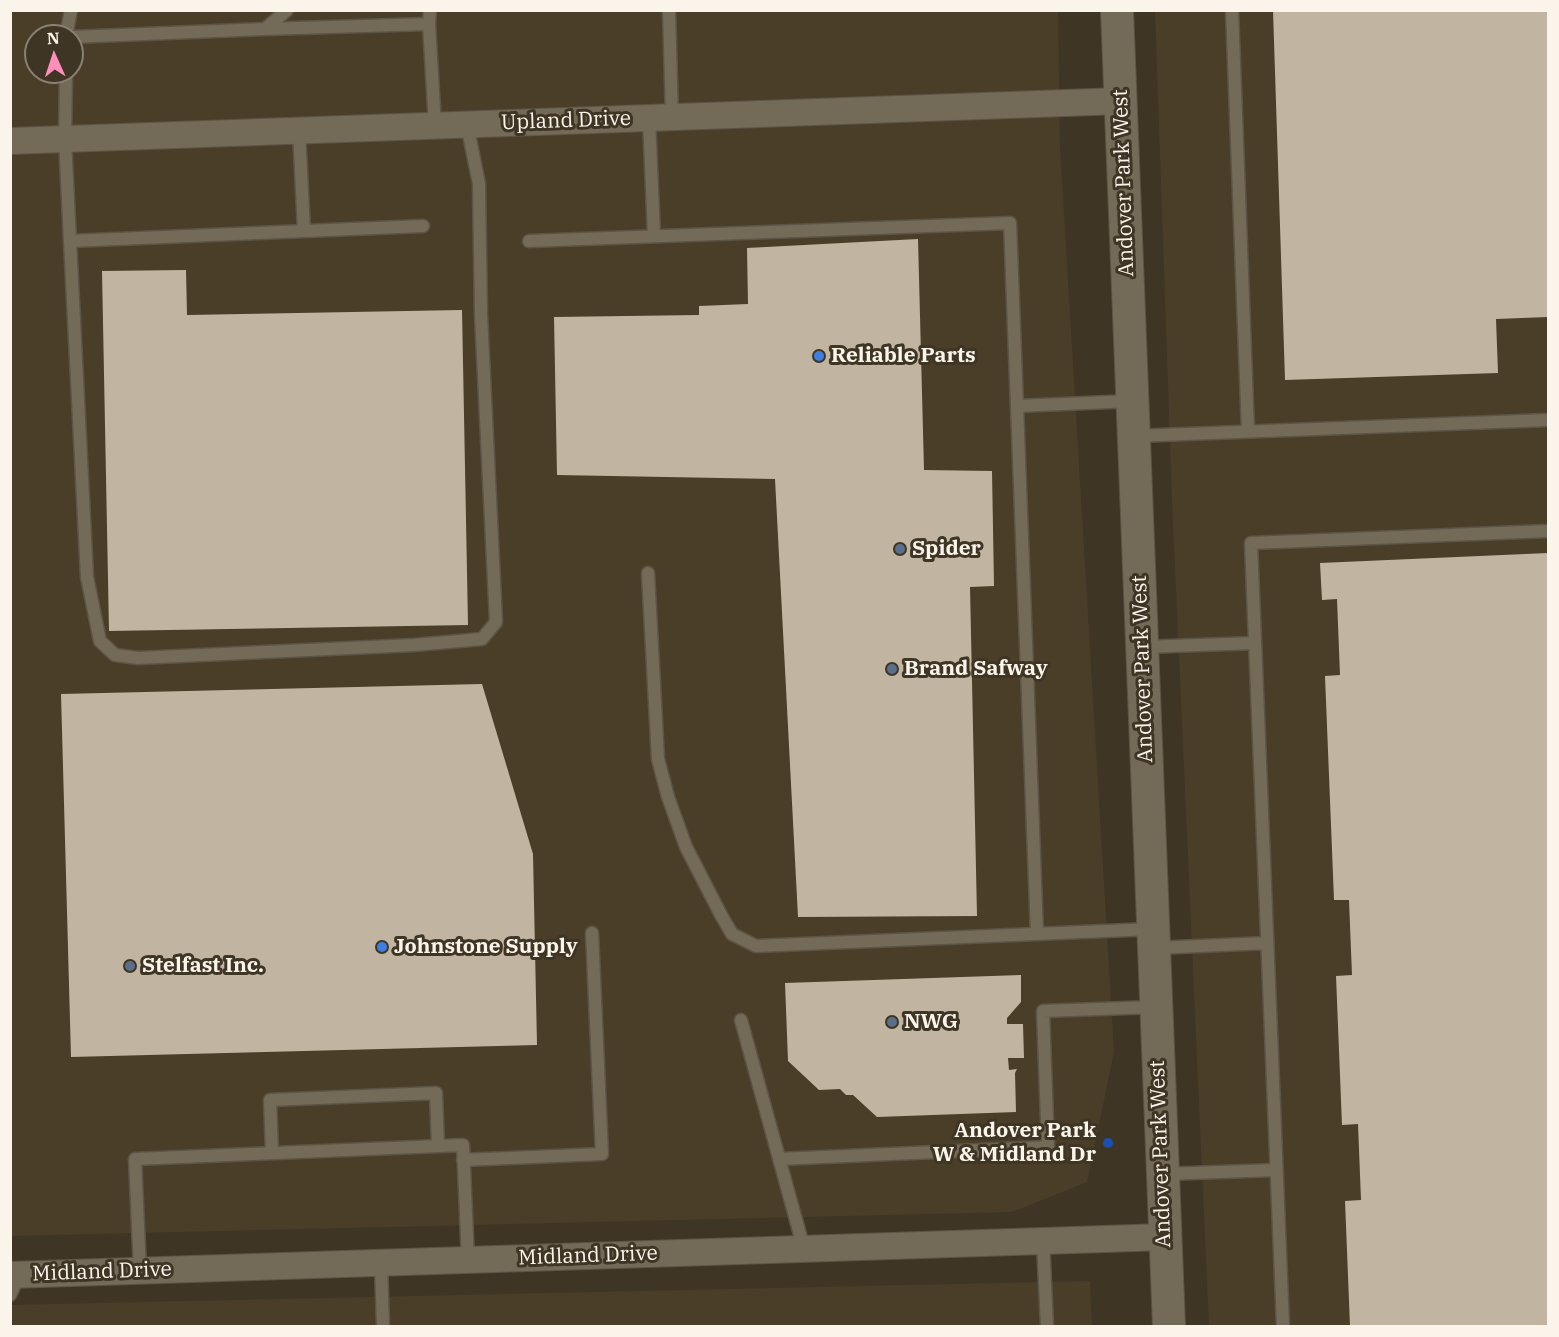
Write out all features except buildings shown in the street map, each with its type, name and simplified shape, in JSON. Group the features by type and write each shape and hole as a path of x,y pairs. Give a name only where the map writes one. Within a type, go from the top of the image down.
{"street":[{"name":"Andover Park West","path":"1117,10 1169,1326"},
{"name":"Upland Drive","path":"10,141 1121,101"},
{"name":"Midland Drive","path":"13,1282 140,1271 1165,1237"}],"lane":[{"path":"265,29 287,10"},
{"path":"430,10 435,126"},
{"path":"654,236 669,10"},
{"path":"1232,10 1248,432"},
{"path":"84,37 429,24"},
{"path":"66,84 65,139 87,577 100,641 115,655 138,658 414,645 482,639 496,622 481,315 479,184 467,124"},
{"path":"299,130 304,231"},
{"path":"529,241 1010,223 1037,934"},
{"path":"70,241 423,226"},
{"path":"1017,406 1132,401"},
{"path":"1133,436 1548,420"},
{"path":"1282,1326 1251,543 1548,531"},
{"path":"648,573 658,759 668,797 686,847 732,934 756,946 1037,934 1267,943"},
{"path":"1142,648 1255,643"},
{"path":"463,1160 602,1154 592,933"},
{"path":"779,1159 1048,1147 1043,1011 1155,1007"},
{"path":"741,1020 804,1249"},
{"path":"273,1153 270,1100 424,1093 436,1093 438,1146"},
{"path":"140,1271 135,1160 463,1145 468,1260"},
{"path":"1162,1174 1276,1170"},
{"path":"1043,1241 1047,1326"},
{"path":"381,1263 383,1326"}],"shaded area":[{"path":"10,11 1058,11 1060,146 1114,1052 1087,1182 1012,1212 11,1236"},
{"path":"1155,11 1548,11 1548,1326 1209,1326 1172,500"},
{"path":"1090,1281 1092,1326 11,1326 10,1305"}],"place":[{"name":"Reliable Parts","path":"819,356"},
{"name":"Spider","path":"900,549"},
{"name":"Brand Safway","path":"892,669"},
{"name":"Johnstone Supply","path":"382,947"},
{"name":"Stelfast Inc.","path":"130,966"},
{"name":"NWG","path":"892,1022"},
{"name":"Andover Park W & Midland Dr","path":"1108,1143"}]}
